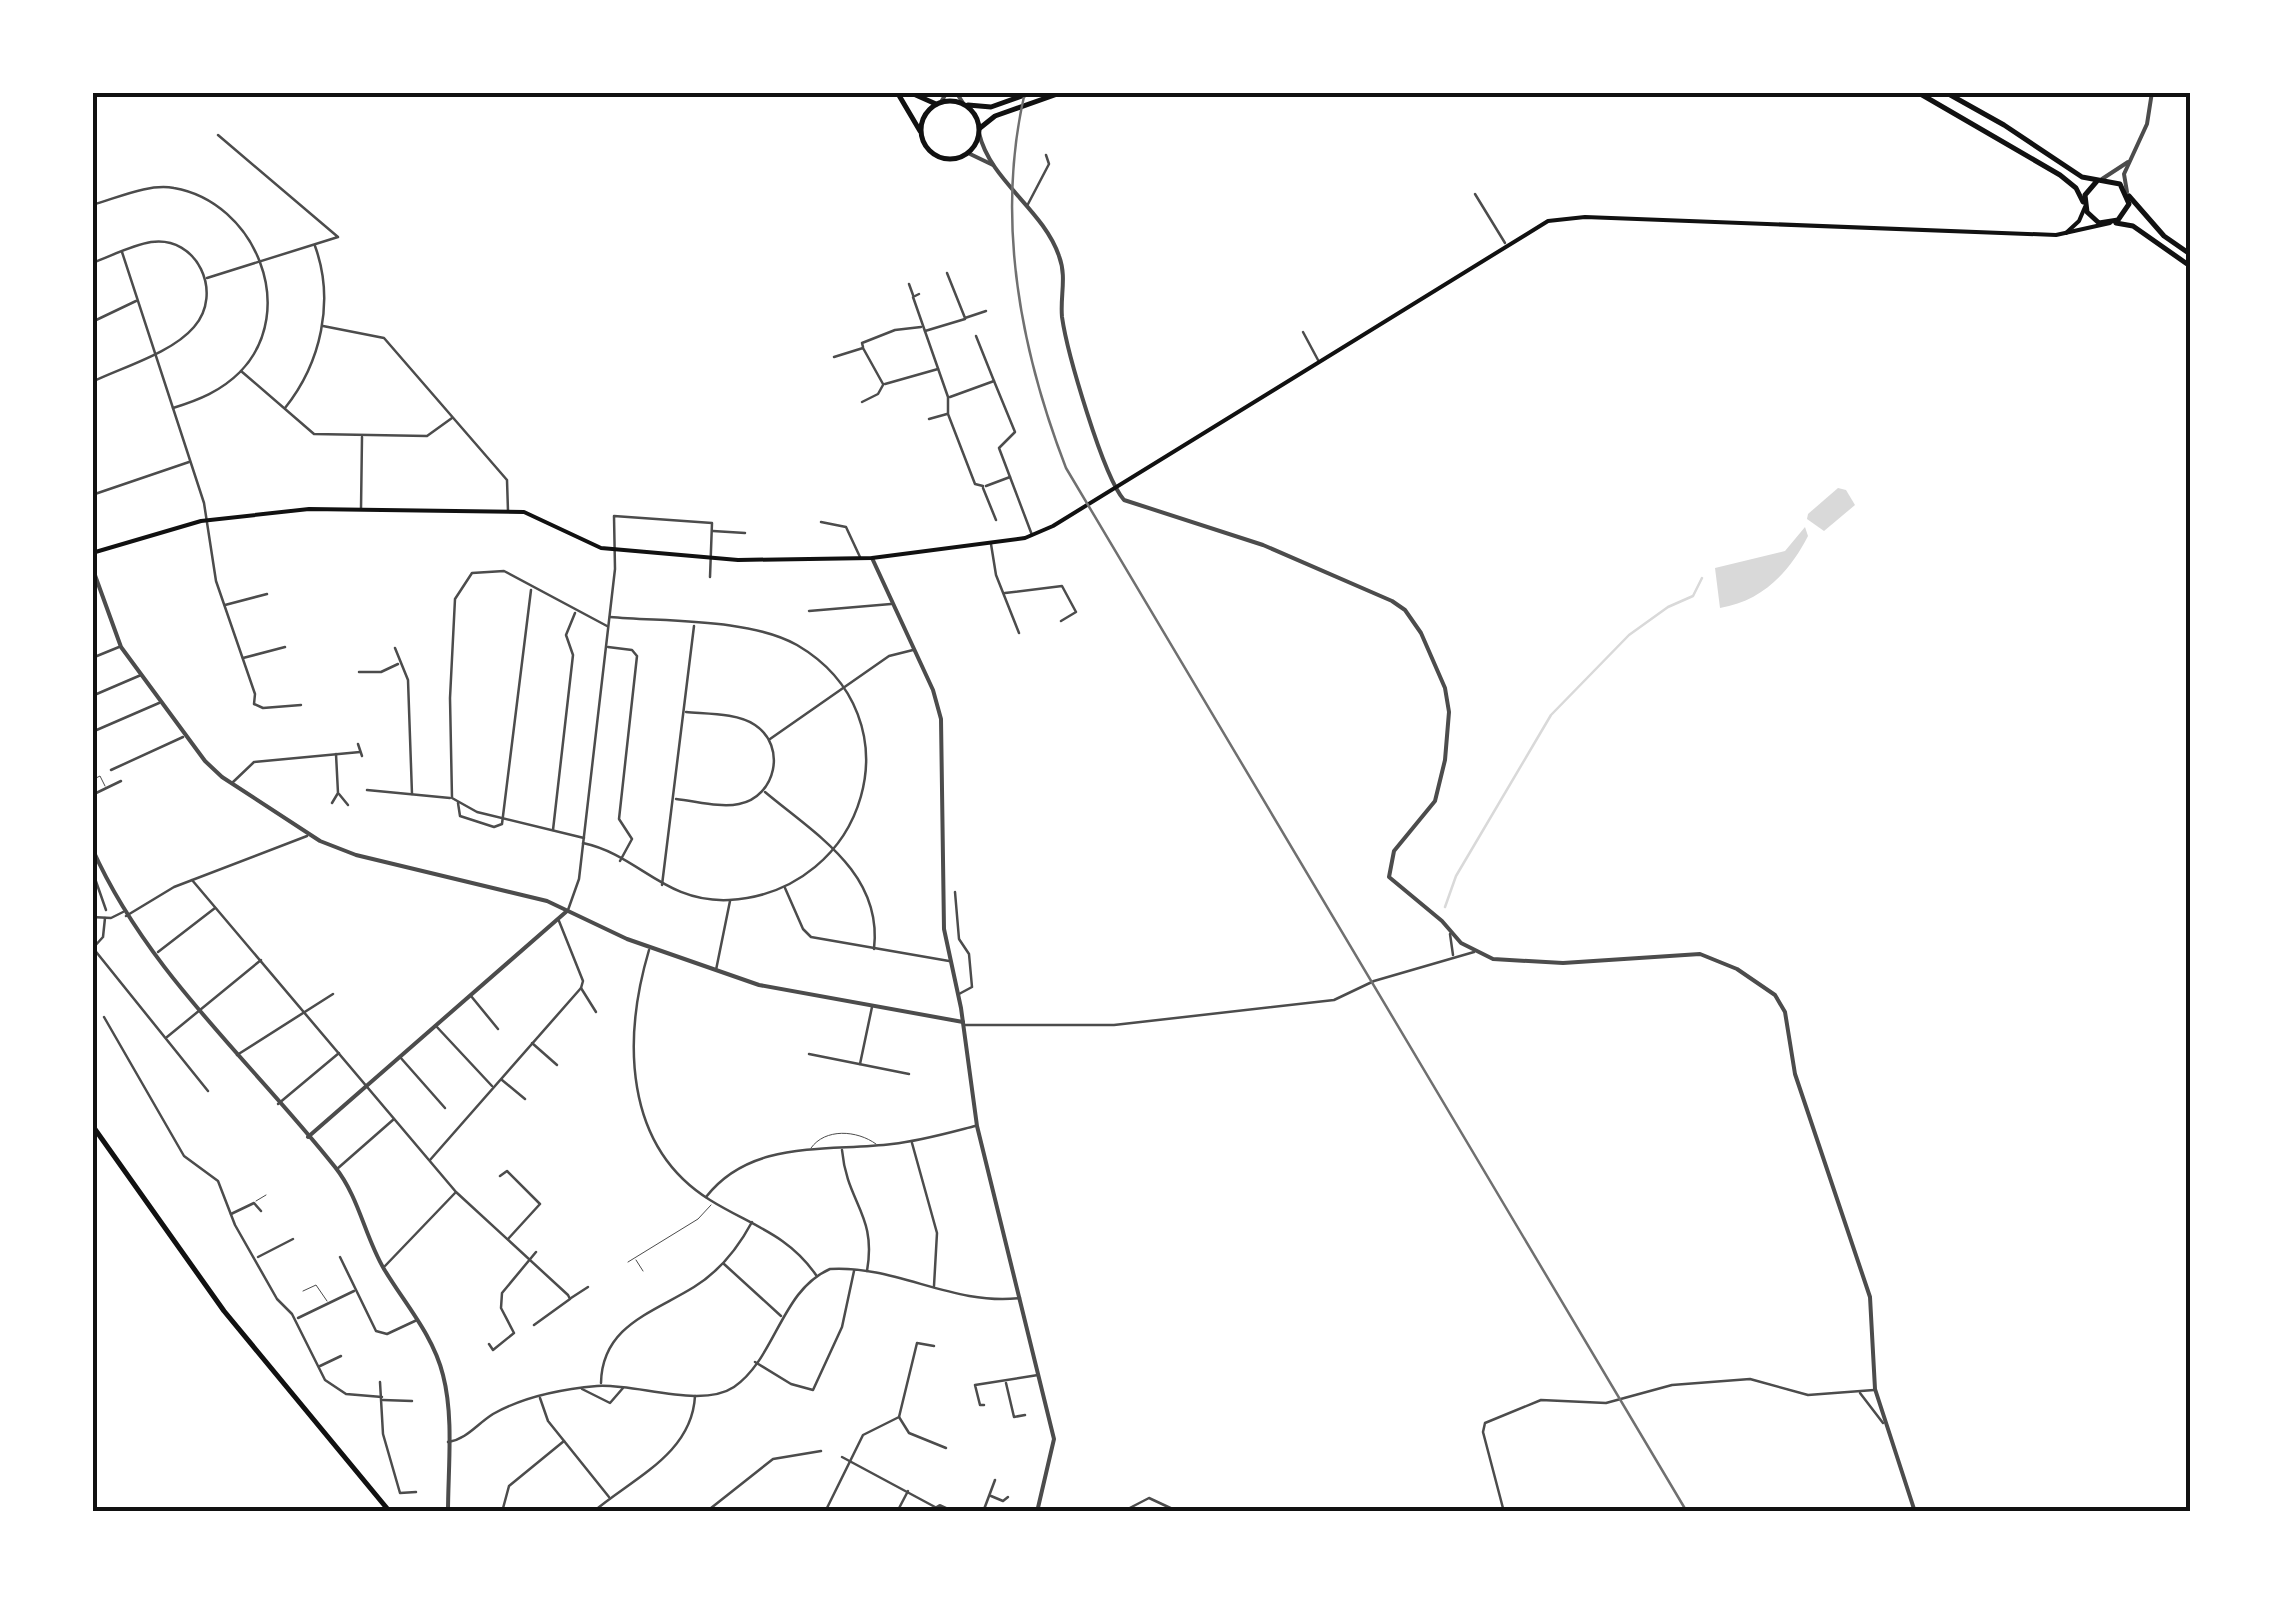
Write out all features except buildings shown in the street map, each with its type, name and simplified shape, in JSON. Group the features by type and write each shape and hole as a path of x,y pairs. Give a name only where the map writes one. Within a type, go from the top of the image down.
{"main road":[{"path":"896,92 922,138 942,158 968,153 980,131 996,116 1063,92"},
{"path":"910,92 938,103 991,107 1033,92"},
{"path":"1917,92 2060,175 2076,188 2094,220 2133,226 2190,266"},
{"path":"1945,92 2004,125 2078,175 2115,181 2164,236 2190,254"},
{"path":"922,138 923,119 938,103"},
{"path":"964,104 980,131"},
{"path":"2066,234 2079,222 2087,191 2098,181"},
{"path":"92,553 208,520 309,509 524,512 584,542 616,551 711,559 861,559 1032,536 1505,243 1548,221 1585,216 2066,234 2112,223 2126,213 2127,193"},
{"path":"92,1126 224,1311 390,1512"}],"street":[{"path":"938,103 946,92"},
{"path":"956,92 964,104"},
{"path":"2127,193 2124,178 2148,124 2152,92"},
{"path":"980,131 998,168 1060,257 1062,316 1096,443 1124,500 1263,545 1406,610 1421,634 1445,688 1448,737 1435,801 1394,851 1388,871 1394,884 1474,952"},
{"path":"206,279 338,234 218,135"},
{"path":"968,153 998,168"},
{"path":"1028,206 1049,164 1046,154"},
{"path":"2098,181 2131,158"},
{"path":"92,205 142,190 173,187 213,203 244,226 261,262 266,314 256,348 241,370 212,393 173,408"},
{"path":"1475,194 1505,243"},
{"path":"92,263 152,242 176,244 194,258 206,279 208,296 199,321 186,336 92,382"},
{"path":"284,409 312,364 323,326 323,272 314,245"},
{"path":"122,252 208,520 213,570 256,706 301,704"},
{"path":"947,273 966,318"},
{"path":"909,284 948,397 948,414 975,484 984,486 1010,477"},
{"path":"913,296 919,294"},
{"path":"92,322 138,300"},
{"path":"883,384 862,343 895,330 923,329 986,311"},
{"path":"323,326 384,338 507,480 508,511"},
{"path":"1302,332 1318,360"},
{"path":"976,336 1016,432 1000,448 1032,536"},
{"path":"834,357 863,348"},
{"path":"241,370 314,434 426,436 453,417"},
{"path":"862,402 878,394 883,384 938,370"},
{"path":"948,397 994,381"},
{"path":"929,419 948,414"},
{"path":"92,440 95,433"},
{"path":"360,509 362,436"},
{"path":"92,495 190,461"},
{"path":"984,486 996,520"},
{"path":"981,516 991,512"},
{"path":"308,1136 559,921 576,893 610,617 617,514 712,523 710,577"},
{"path":"821,522 846,527 861,559"},
{"path":"712,531 745,532"},
{"path":"991,543 996,575 1019,633"},
{"path":"872,558 938,703 943,737 942,902 976,1126 1040,1375 1054,1445 1037,1512"},
{"path":"92,567 120,647 204,761 308,835 356,856 547,901 650,948 759,985 963,1024 1114,1026 1334,1000 1374,981 1474,952 1527,964 1700,954 1737,969 1775,994 1785,1012 1794,1074 1870,1297 1876,1389 1914,1512"},
{"path":"452,798 450,698 458,592 472,573 486,568 504,571 531,589 609,626"},
{"path":"1005,592 1062,586 1076,612 1061,621"},
{"path":"458,803 457,813 474,822 500,827 504,819 531,589"},
{"path":"224,605 267,594"},
{"path":"809,611 891,604"},
{"path":"553,831 574,655 566,635 575,612"},
{"path":"367,790 452,798 504,819 584,841 689,897 730,900 784,887 835,850 858,808 866,762 860,725 843,688 824,665 782,638 745,628 610,617"},
{"path":"662,886 694,624"},
{"path":"92,658 120,647"},
{"path":"243,658 284,647"},
{"path":"606,647 632,650 637,656 619,819 632,839 620,861"},
{"path":"394,648 408,680 412,794"},
{"path":"768,740 889,656 913,650"},
{"path":"358,672 381,672 399,663"},
{"path":"92,696 141,675"},
{"path":"92,732 160,703"},
{"path":"674,799 734,805 764,791 774,764 768,740 745,720 685,712"},
{"path":"115,770 185,736"},
{"path":"232,783 254,762 361,754 358,744"},
{"path":"332,803 338,793 336,753"},
{"path":"111,778 114,785"},
{"path":"92,795 121,780"},
{"path":"764,791 854,868 875,926 874,949"},
{"path":"338,793 348,805"},
{"path":"92,917 124,914 192,880 308,835"},
{"path":"92,848 124,914 237,1056 337,1169 383,1268 418,1320 443,1373 448,1512"},
{"path":"92,870 106,910"},
{"path":"192,880 456,1192 555,1279 570,1299"},
{"path":"784,887 806,934 951,961"},
{"path":"954,892 959,940 969,954 972,987 958,994"},
{"path":"716,970 730,900"},
{"path":"156,954 216,907"},
{"path":"105,918 104,937 93,948 208,1091"},
{"path":"430,1160 581,988 583,980 559,921"},
{"path":"1450,932 1454,957"},
{"path":"650,948 634,1020 640,1104 669,1165 713,1202 753,1221 796,1250 816,1275"},
{"path":"166,1038 261,960"},
{"path":"581,988 596,1012"},
{"path":"237,1056 333,994"},
{"path":"471,996 498,1029"},
{"path":"860,1064 872,1008"},
{"path":"104,1017 184,1156 218,1180 230,1214 277,1299 296,1320 325,1380 340,1392 412,1401"},
{"path":"436,1026 493,1087"},
{"path":"532,1043 557,1065"},
{"path":"278,1104 340,1052"},
{"path":"809,1054 909,1074"},
{"path":"400,1057 445,1108"},
{"path":"501,1078 524,1100"},
{"path":"337,1169 396,1118"},
{"path":"706,1197 725,1175 750,1160 879,1146 976,1126"},
{"path":"912,1141 937,1233 934,1288"},
{"path":"842,1149 845,1176 870,1227 866,1272"},
{"path":"500,1176 510,1164"},
{"path":"506,1171 548,1208"},
{"path":"383,1268 456,1192"},
{"path":"230,1214 254,1203 260,1211"},
{"path":"507,1240 540,1204"},
{"path":"601,1386 604,1356 622,1330 696,1286 723,1263 753,1221"},
{"path":"256,1258 293,1240"},
{"path":"489,1344 493,1350 514,1333 501,1308 502,1293 536,1252"},
{"path":"340,1257 379,1332 391,1333 418,1320"},
{"path":"723,1263 783,1318"},
{"path":"448,1442 466,1436 492,1415 539,1396 580,1388 624,1386 695,1395 725,1392 744,1378 816,1275 830,1269 866,1272 972,1300 1021,1298"},
{"path":"755,1362 791,1384 813,1390 842,1327 854,1270"},
{"path":"543,1330 536,1324 588,1286"},
{"path":"296,1320 356,1291"},
{"path":"910,1340 934,1346"},
{"path":"917,1343 899,1417 909,1433 946,1448"},
{"path":"318,1366 341,1356"},
{"path":"984,1404 980,1406 975,1383 1040,1375"},
{"path":"1504,1512 1485,1423 1542,1400 1606,1402 1672,1385 1750,1379 1808,1395 1876,1389"},
{"path":"1006,1381 1014,1417 1025,1415"},
{"path":"380,1382 383,1434 400,1492 416,1492"},
{"path":"580,1388 610,1403 624,1386"},
{"path":"1858,1391 1884,1423"},
{"path":"592,1512 678,1445 694,1417 695,1395"},
{"path":"539,1396 564,1442 609,1498"},
{"path":"825,1512 863,1435 899,1417"},
{"path":"502,1512 509,1486 564,1442"},
{"path":"706,1512 773,1459 821,1451"},
{"path":"842,1456 953,1512"},
{"path":"983,1512 996,1480"},
{"path":"898,1512 908,1490"},
{"path":"990,1495 1004,1501 1008,1497"},
{"path":"1122,1512 1149,1498 1179,1512"},
{"path":"930,1512 936,1506"}],"lane":[{"path":"94,779 100,776 106,789"},
{"path":"809,1151 814,1142 834,1134 856,1134 879,1146"},
{"path":"254,1203 266,1195"},
{"path":"628,1262 698,1219 713,1202"},
{"path":"260,1211 265,1220"},
{"path":"634,1258 643,1271"},
{"path":"303,1290 320,1286 328,1304"}],"shaded area":[{"path":"1838,488 1846,490 1855,505 1824,531 1807,519 1808,514"},
{"path":"1805,527 1808,536 1773,583 1749,599 1720,608 1715,568 1785,551"}],"waterway":[{"path":"1445,907 1456,876 1551,715 1629,635 1668,607 1693,596 1702,578"}],"railway":[{"path":"1025,92 1012,188 1017,283 1036,377 1066,468 1687,1512"}]}
